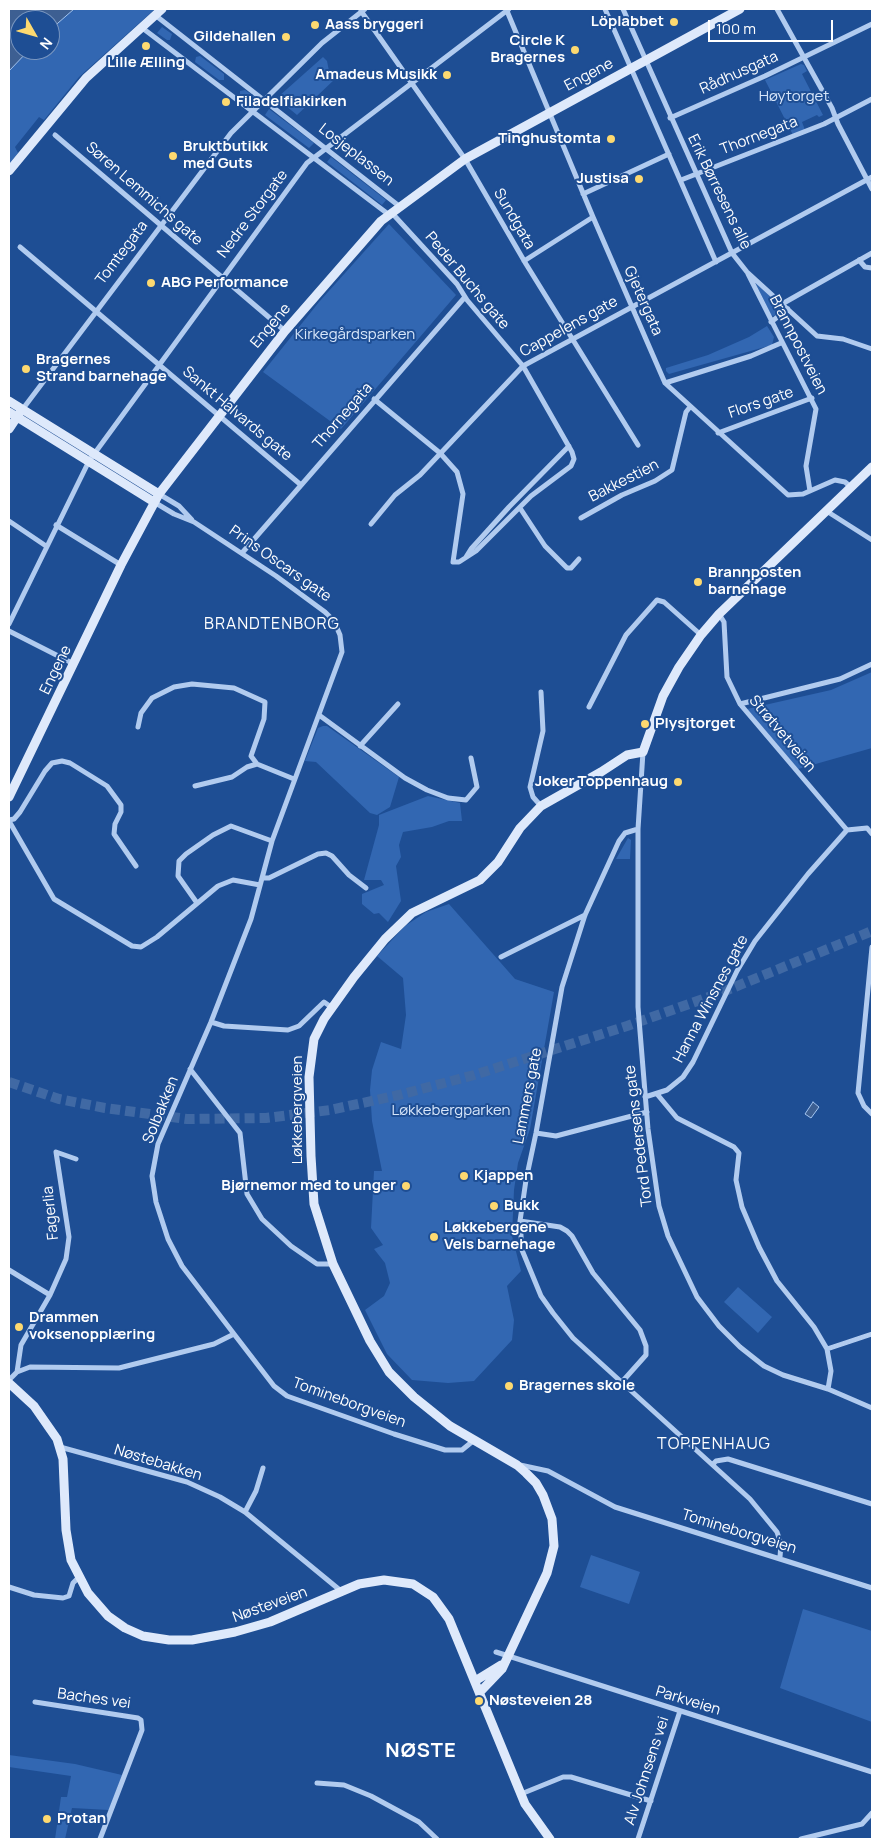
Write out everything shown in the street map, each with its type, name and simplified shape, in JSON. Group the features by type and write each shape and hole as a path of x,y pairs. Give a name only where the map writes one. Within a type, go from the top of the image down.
{"main road":[{"name":"Engene","path":"9,797 120,565 159,494 218,414 285,330 389,213 465,159 740,9"},
{"path":"9,171 65,101 140,27 158,12"},
{"name":"Prins Oscars gate","path":"9,401 20,413 91,457 159,494"},
{"name":"Prins Oscars gate","path":"9,412 20,413"},
{"name":"Tomtegata","path":"9,429 20,413"},
{"name":"Prins Oscars gate","path":"91,457 154,502"},
{"path":"643,752 663,696 679,667 701,635 719,614 828,512 872,467"},
{"name":"Løkkebergveien","path":"480,1692 502,1669 547,1573 554,1537 552,1519 543,1494 536,1483 517,1465 473,1441 426,1407 390,1372 370,1341 333,1264 314,1204 310,1156 309,1077 314,1039 331,1007 385,939 412,913 480,880 498,862 520,828 540,806 601,772 627,755 643,752"},
{"name":"Nøsteveien","path":"9,1381 34,1406 50,1428 60,1447 64,1469 68,1547 78,1578 92,1599 119,1624 143,1636 169,1640 219,1636 252,1628 359,1584 384,1580 409,1582 422,1588 438,1601 449,1618 521,1794 529,1810 550,1839"},
{"name":"Løkkebergveien","path":"475,1681 503,1664"}],"street":[{"name":"Erik Børresens alle","path":"606,9 716,262"},
{"name":"Erik Børresens alle","path":"624,9 670,118 732,253 747,272 817,336 843,339 872,349"},
{"path":"777,9 870,179 872,189"},
{"name":"Sundgata","path":"363,10 465,159 524,261 638,445"},
{"name":"Tomtegata","path":"20,413 231,132 322,43 363,10"},
{"name":"Nedre Storgate","path":"9,624 91,457 307,163 508,10"},
{"name":"Gjetergata","path":"508,10 592,217 665,383 788,495 795,496 835,480 845,482 852,488"},
{"name":"Losjeplassen","path":"158,12 399,206"},
{"name":"Rådhusgata","path":"670,118 805,58 872,24"},
{"name":"Losjeplassen","path":"140,27 389,213"},
{"name":"Thornegata","path":"681,180 836,118 872,99"},
{"name":"Søren Lemmichs gate","path":"55,135 285,330"},
{"path":"583,194 669,154"},
{"name":"Cappelens gate","path":"371,524 395,495 420,475 522,366 870,179"},
{"name":"Peder Buchs gate","path":"389,213 457,284 465,297 522,366 569,446"},
{"path":"524,261 592,217"},
{"name":"Sankt Halvards gate","path":"20,247 301,485"},
{"path":"782,304 872,253"},
{"path":"859,260 865,267 872,268"},
{"name":"Brannpostveien","path":"747,272 816,409 816,418 806,466 810,491"},
{"name":"Thornegata","path":"242,553 374,399 465,297"},
{"path":"771,322 788,309"},
{"path":"665,383 751,356 781,342"},
{"name":"Flors gate","path":"718,432 812,398"},
{"path":"374,399 440,454 457,472 464,494 453,562 466,559 520,508 530,496 571,466 574,459 569,446 509,507 471,549 466,559"},
{"name":"Bakkestien","path":"581,518 622,495 655,481 672,470 686,412 690,407"},
{"name":"Prins Oscars gate","path":"159,494 179,506 194,522"},
{"name":"Prins Oscars gate","path":"154,502 174,514 194,522 292,587 334,621 340,635 342,652 272,841 262,878"},
{"path":"520,508 545,546 568,568 571,568 578,559"},
{"path":"828,512 858,529 872,540"},
{"path":"9,521 46,546"},
{"path":"56,525 120,565"},
{"path":"589,707 626,635 657,600 664,602 701,635"},
{"name":"Strøtvetveien","path":"719,614 724,622 727,677 740,704 847,830"},
{"path":"9,631 74,664"},
{"path":"740,704 840,679 872,664"},
{"path":"138,727 141,713 152,698 174,687 192,684 234,688 265,702 264,719 251,756 257,764 294,779"},
{"path":"540,806 533,797 530,787 543,731 541,692"},
{"path":"360,746 398,704"},
{"path":"319,715 405,778 427,790 457,799 466,800 477,787 471,758"},
{"name":"Tord Pedersens gate","path":"643,752 638,829 638,1006 647,1112 659,1206 668,1236 698,1297 719,1326 740,1348 764,1366 783,1375 828,1389 872,1408"},
{"path":"136,866 114,834 115,824 122,812 121,805 107,786 70,763 62,761 52,763 20,812 14,819 9,820 54,899 132,946 141,947 157,937 218,886 233,880 260,885"},
{"path":"194,786 232,777 247,767 257,764"},
{"path":"847,830 867,828 872,823"},
{"path":"197,903 178,876 179,861 186,854 213,835 231,826 272,841"},
{"path":"867,828 872,834"},
{"name":"Lammers gate","path":"638,829 625,833 620,841 585,915 562,987 536,1133 527,1170 520,1221 522,1250 541,1296 574,1338 713,1464 771,1522 781,1544 780,1557"},
{"name":"Hanna Winsnes gate","path":"646,1097 667,1090 683,1077 693,1062 737,971 755,941 808,874 847,830"},
{"path":"262,878 269,878 318,854 326,853 332,856 349,875 366,888"},
{"name":"Solbakken","path":"234,1334 176,1255 168,1239 156,1202 152,1176 158,1144 251,919 262,878"},
{"path":"501,957 585,915"},
{"path":"872,947 858,1093 864,1106 872,1114"},
{"path":"210,1022 224,1026 288,1030 298,1026 324,1002 331,1007"},
{"path":"190,1069 240,1133 247,1194 262,1219 317,1264 333,1264"},
{"path":"657,1094 677,1118 734,1147 739,1153 736,1180 737,1193 759,1247 777,1282 814,1327 827,1349 832,1371 828,1389"},
{"path":"536,1133 556,1136 647,1112"},
{"name":"Fagerlia","path":"17,1372 21,1345 50,1296 66,1258 69,1237 56,1152 76,1159"},
{"path":"520,1221 560,1227 567,1231 572,1236 593,1273 640,1330 646,1346 646,1355 622,1383"},
{"path":"9,1270 50,1296"},
{"path":"9,1381 17,1372 30,1367 119,1368 214,1344 234,1334"},
{"name":"Tomineborgveien","path":"234,1334 274,1386 287,1396 445,1450 462,1450 473,1441"},
{"path":"827,1349 872,1334"},
{"name":"Nøstebakken","path":"60,1447 187,1482 245,1512 341,1591"},
{"path":"713,1464 716,1461 728,1460 872,1504"},
{"name":"Tomineborgveien","path":"517,1465 548,1471 615,1507 780,1557 872,1588"},
{"path":"245,1512 256,1491 263,1468"},
{"path":"9,1587 34,1595 63,1598 70,1596 73,1583 78,1578"},
{"name":"Parkveien","path":"496,1652 872,1772"},
{"name":"Baches vei","path":"34,1702 72,1710 138,1718 141,1720 142,1730 100,1839"},
{"name":"Alv Johnsens vei","path":"638,1839 680,1711"},
{"path":"521,1794 563,1777 571,1776 651,1801"},
{"path":"317,1783 344,1785 371,1796 419,1822 437,1839"},
{"path":"801,1839 862,1824 872,1813"}],"green space":[{"path":"74,9 155,9 79,77 44,120 39,117 15,147 18,153 9,164 9,71 19,60 60,60 60,21"},
{"path":"162,27 172,34 170,40 157,33"},
{"path":"200,56 224,74 224,80 219,80 195,62 196,57"},
{"path":"323,57 327,61 329,71 335,79 297,115 280,101 278,97"},
{"name":"Høytorget","path":"801,64 804,65 807,71 802,74 823,115 819,117 817,115 802,122 805,130 793,135 765,80"},
{"path":"245,90 255,97 250,103 240,96 240,91"},
{"path":"269,109 314,143 309,148 265,115"},
{"path":"331,157 386,200 382,205 327,162"},
{"name":"Kirkegårdsparken","path":"389,224 456,295 341,429 263,372 319,302"},
{"path":"755,282 778,304 781,310 780,314 770,315"},
{"path":"767,326 774,337 772,345 669,374 666,371 666,368 708,355 749,337"},
{"path":"872,672 872,748 798,769 747,709 831,690"},
{"path":"327,726 399,777 390,807 377,815 370,813 316,762 305,761 318,728"},
{"path":"428,796 460,803 462,821 449,821 432,827 403,832 399,845 401,857 396,866 401,901 388,922 379,913 374,914 362,904 362,894 384,885 381,880 364,880 379,825 379,815"},
{"path":"628,838 631,840 630,859 616,859"},
{"name":"Løkkebergparken","path":"449,904 515,979 554,992 530,1129 518,1163 514,1190 512,1236 521,1271 507,1286 514,1320 512,1340 474,1381 448,1383 412,1380 387,1354 365,1310 384,1296 390,1283 385,1263 374,1249 383,1245 371,1228 374,1171 382,1171 372,1121 370,1090 372,1070 381,1042 401,1049 406,1015 403,978 377,956 405,926 426,912"},
{"path":"738,1287 772,1317 758,1333 724,1302"},
{"path":"591,1555 640,1572 629,1604 580,1587"},
{"path":"803,1609 872,1631 872,1722 780,1688"},
{"path":"9,1755 75,1764 122,1775 109,1810 72,1808 65,1839 55,1839 61,1797 67,1797 71,1776 9,1767"}],"shaded area":[{"path":"9,9 74,9 60,21 60,10 10,10 10,60 19,60 9,71"},
{"path":"813,1102 819,1107 811,1118 805,1114"}],"tunnel":[{"path":"9,1082 59,1099 105,1108 187,1119 266,1118 330,1110 399,1095 474,1075 627,1026 720,993 872,931"}],"place":[{"name":"Löplabbet","path":"674,22"},
{"name":"Aass bryggeri","path":"315,25"},
{"name":"Gildehallen","path":"286,37"},
{"name":"Lille Ælling","path":"146,46"},
{"name":"Circle K Bragernes","path":"575,50"},
{"name":"Amadeus Musikk","path":"447,75"},
{"name":"Filadelfiakirken","path":"226,102"},
{"name":"Tinghustomta","path":"611,139"},
{"name":"Bruktbutikk med Guts","path":"173,156"},
{"name":"Justisa","path":"639,179"},
{"name":"ABG Performance","path":"151,283"},
{"name":"Bragernes Strand barnehage","path":"26,369"},
{"name":"Brannposten barnehage","path":"698,582"},
{"name":"Plysjtorget","path":"645,724"},
{"name":"Joker Toppenhaug","path":"678,782"},
{"name":"Kjappen","path":"464,1176"},
{"name":"Bjørnemor med to unger","path":"406,1186"},
{"name":"Bukk","path":"494,1206"},
{"name":"Løkkebergene Vels barnehage","path":"434,1237"},
{"name":"Drammen voksenopplæring","path":"19,1327"},
{"name":"Bragernes skole","path":"509,1386"},
{"name":"Nøsteveien 28","path":"479,1701"},
{"name":"Protan","path":"47,1819"}],"district":[{"name":"BRANDTENBORG","path":"272,625"},
{"name":"TOPPENHAUG","path":"714,1445"},
{"name":"NØSTE","path":"421,1751"}]}
